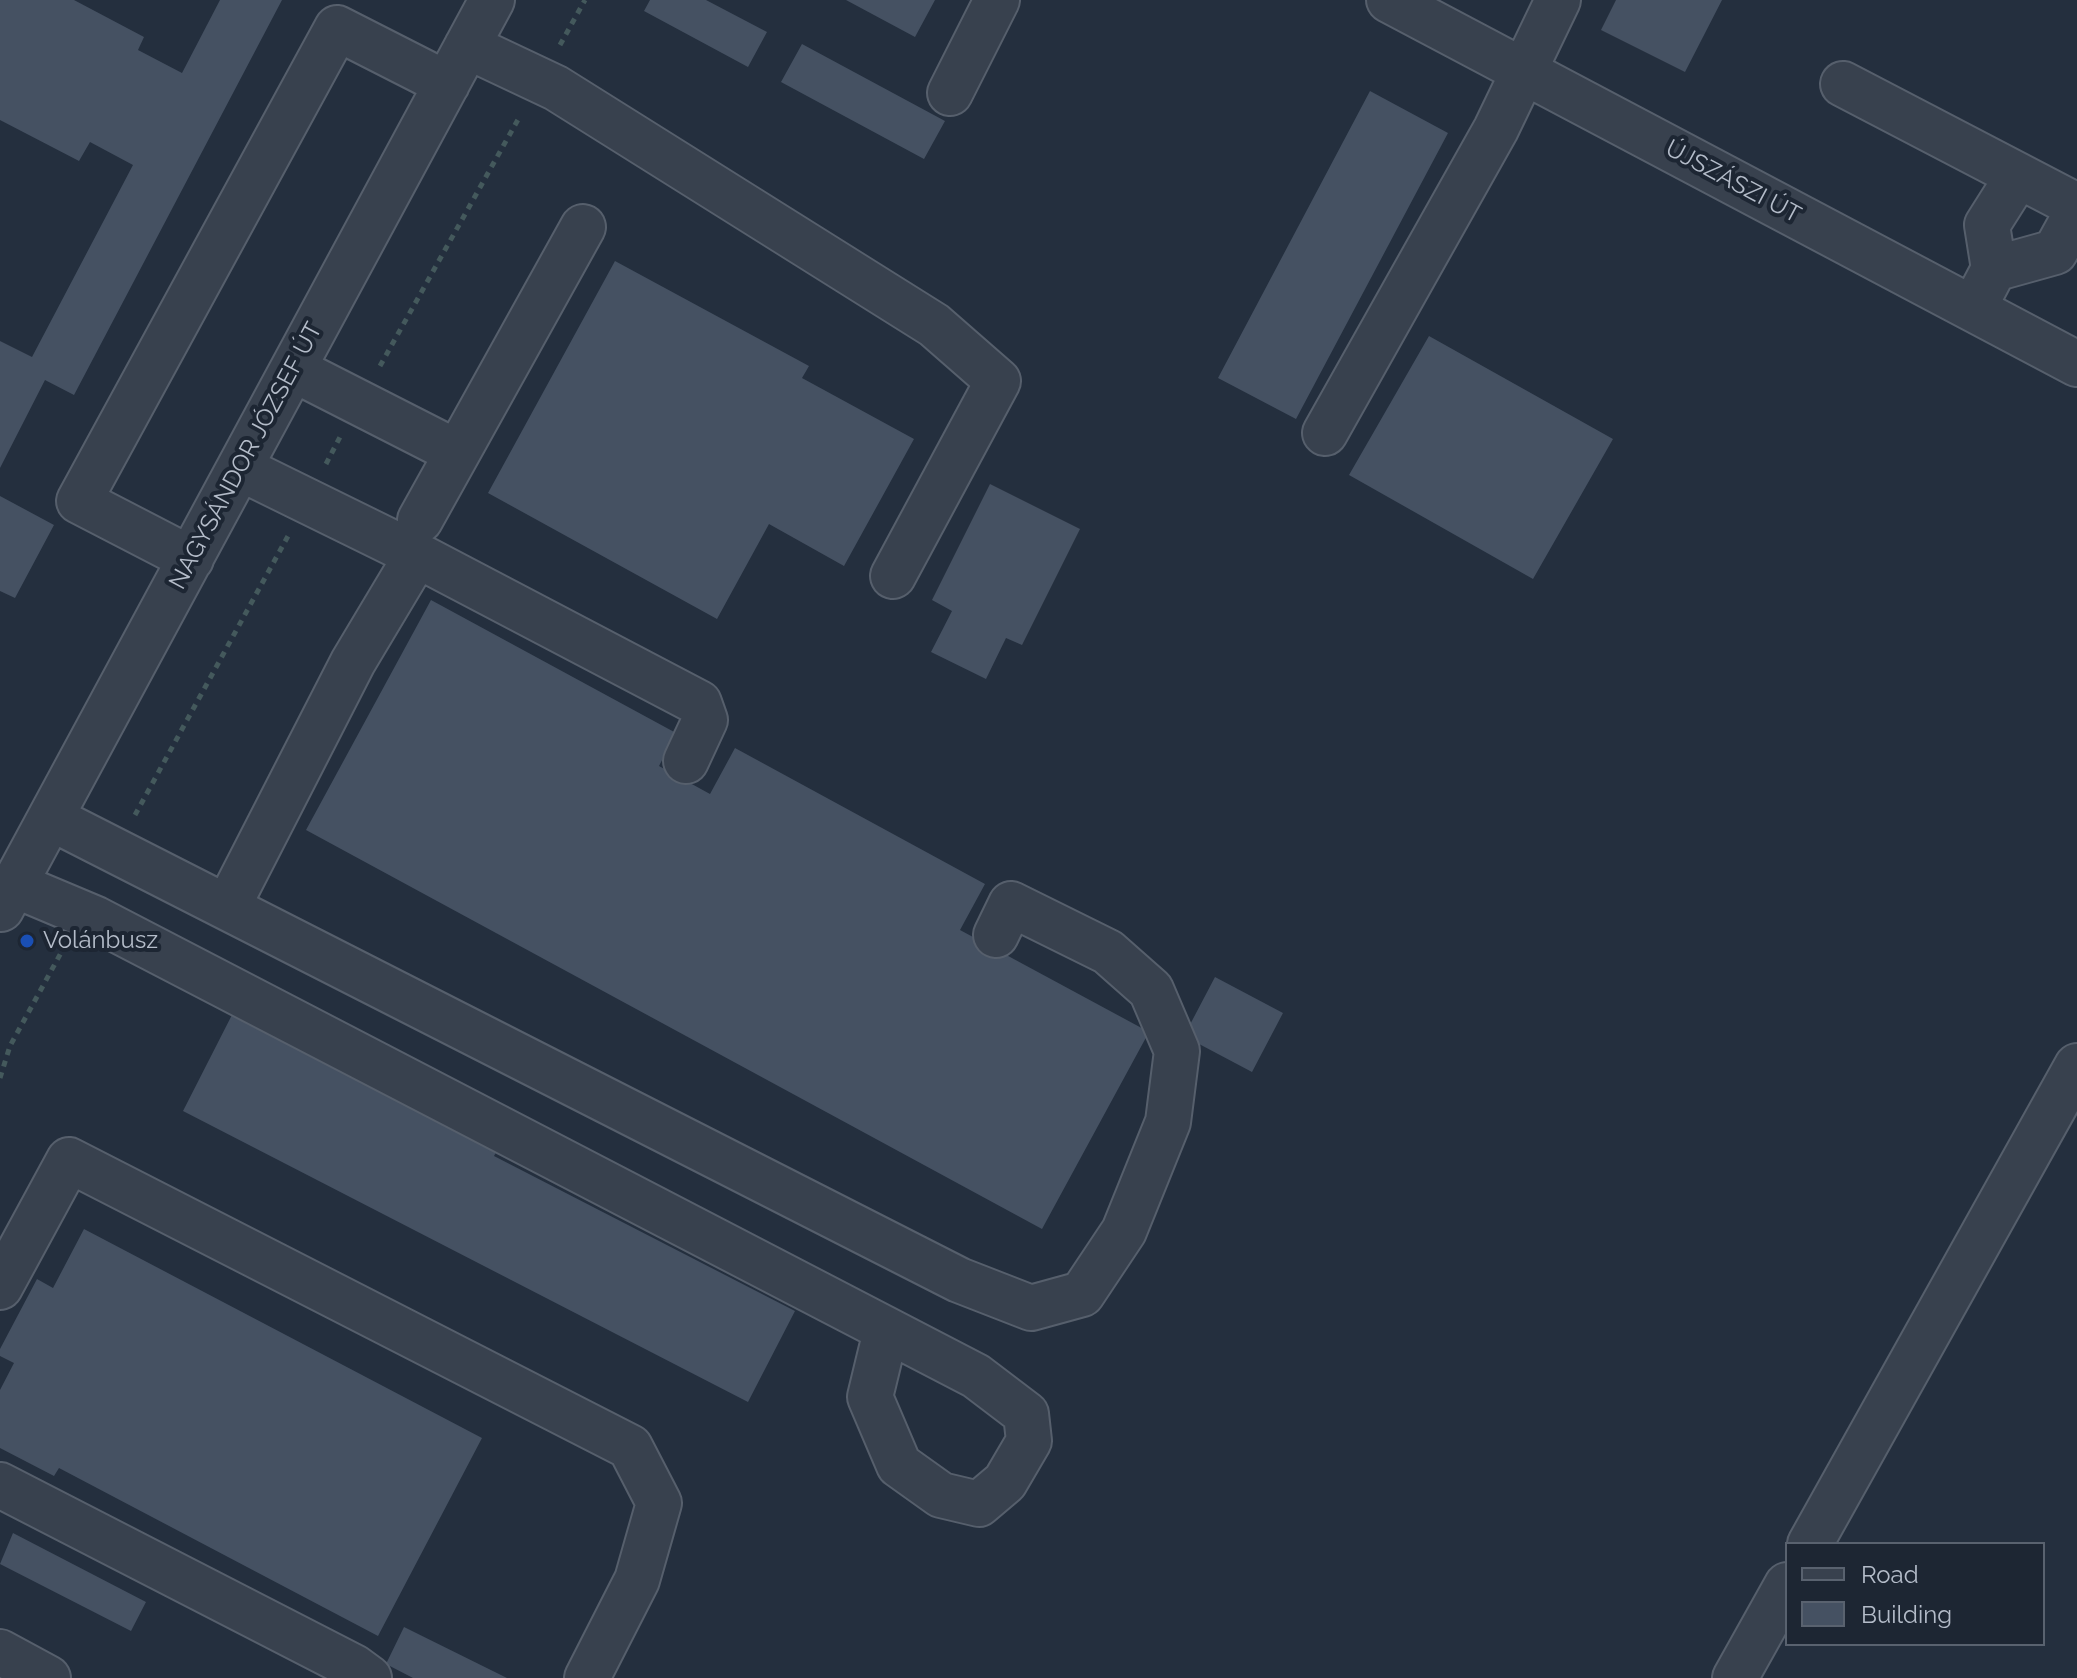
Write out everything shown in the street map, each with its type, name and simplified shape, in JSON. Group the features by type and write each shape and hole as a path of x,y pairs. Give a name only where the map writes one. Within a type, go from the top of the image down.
{"street":[{"name":"NAGYSÁNDOR JÓZSEF ÚT","path":"4,903 492,0"},
{"path":"950,93 997,0"},
{"path":"1325,433 1496,129 1558,0"},
{"name":"ÚJSZÁSZI ÚT","path":"1406,4 1523,71 2077,364"},
{"path":"191,559 79,501 337,28 447,84"},
{"path":"467,46 556,88 934,325 998,381 893,576"},
{"path":"1843,84 2077,209 2055,252 1994,269"},
{"path":"1973,309 1994,269 1987,225 2018,176"},
{"path":"228,906 418,538 456,452 583,227"},
{"path":"293,369 456,452"},
{"path":"240,468 418,538 699,703 705,720 686,761"},
{"path":"51,818 959,1280 1031,1308 1082,1294 1124,1231 1168,1122 1177,1051 1151,990 1108,952 1011,904 996,935"},
{"path":"4,903 96,919 886,1331"},
{"path":"1811,1542 2077,1066"},
{"path":"0,1287 69,1160 630,1447 659,1503 637,1580 587,1678"},
{"path":"0,1485 354,1667 369,1678"},
{"path":"1735,1678 1785,1589"},
{"path":"0,1652 48,1678"}],"building":[{"path":"0,0 74,0 144,37 138,50 182,73 220,0 282,0 74,395 45,380 0,468 0,341 32,357 133,165 90,142 79,161 0,120"},
{"path":"650,0 706,0 767,32 748,67 644,11"},
{"path":"846,0 935,0 915,37"},
{"path":"1616,0 1722,0 1685,72 1601,30"},
{"path":"802,44 945,121 924,159 781,82"},
{"path":"1370,91 1448,133 1296,419 1218,378"},
{"path":"615,261 809,366 802,378 914,439 844,566 769,524 717,619 488,493"},
{"path":"1429,336 1613,439 1533,579 1349,475"},
{"path":"990,484 1080,529 1022,645 1006,638 986,679 931,652 952,611 932,600"},
{"path":"0,496 54,525 15,598 0,591"},
{"path":"431,600 676,733 659,766 710,794 735,748 985,884 960,930 1149,1032 1042,1229 306,830"},
{"path":"1215,977 1283,1013 1252,1072 1184,1036"},
{"path":"236,1007 501,1143 494,1156 795,1311 748,1402 183,1111"},
{"path":"84,1229 482,1438 378,1636 59,1468 54,1476 0,1448 0,1390 14,1363 0,1356 0,1349 37,1279 53,1288"},
{"path":"13,1533 146,1602 131,1631 0,1564"},
{"path":"404,1627 507,1678 413,1678 386,1664"}],"place":[{"name":"Volánbusz","path":"27,941"}]}
